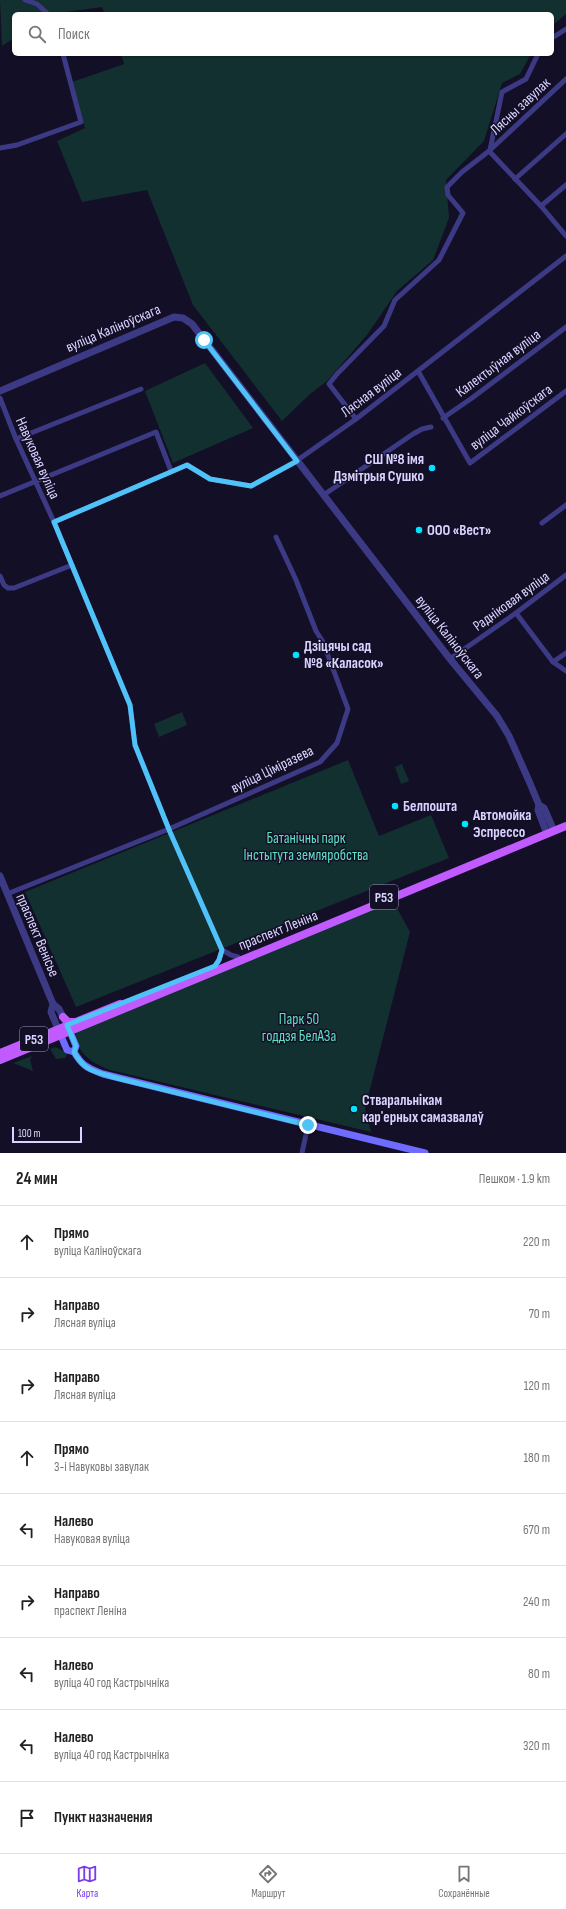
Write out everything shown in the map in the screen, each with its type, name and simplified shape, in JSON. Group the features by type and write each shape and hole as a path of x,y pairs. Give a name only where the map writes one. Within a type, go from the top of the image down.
{"main road":[{"name":"праспект Леніна","path":"68,1024 238,957 550,830 566,820"},
{"name":"праспект Леніна","path":"0,1060 59,1032 68,1024 550,830 566,826"},
{"path":"68,1024 76,1046 74,1052"},
{"name":"праспект Леніна","path":"0,1053 59,1032"},
{"path":"59,1032 67,1050 74,1052 83,1066 117,1078 426,1153"}],"street":[{"path":"26,0 37,4 46,12"},
{"path":"554,37 566,29"},
{"path":"0,148 17,145 81,122 64,56"},
{"path":"537,56 526,79 502,92 489,151 541,206 566,236"},
{"name":"Лясны завулак","path":"356,419 329,384 384,326 395,300 439,260 463,213 448,195 447,187 462,172 489,151 566,79"},
{"path":"515,179 566,134"},
{"path":"541,206 566,185"},
{"name":"Лясная вуліца","path":"171,471 187,465 210,479 251,486 297,461 356,419 566,256"},
{"name":"вуліца Каліноўскага","path":"0,391 174,316 183,318 192,324 297,461 325,494 504,728 539,805 538,810 550,830"},
{"name":"Калектыўная вуліца","path":"443,418 566,327"},
{"path":"418,371 443,418"},
{"path":"16,439 141,389"},
{"name":"вуліца Чайкоўскага","path":"443,418 470,463 566,390"},
{"name":"Навуковая вуліца","path":"0,398 16,439 54,522 130,705 135,745 169,829 222,950"},
{"path":"325,494 413,434 422,429 431,427"},
{"path":"0,496 156,432 171,471 54,522"},
{"path":"542,523 566,505"},
{"name":"вуліца Ціміразева","path":"7,894 169,829 320,762 337,743 348,709 323,642 316,631 296,580 276,536"},
{"path":"0,576 4,585 8,588 14,588 72,565"},
{"name":"Радніковая вуліца","path":"450,659 516,613 566,575"},
{"path":"516,613 553,662 566,671"},
{"path":"553,662 566,652"},
{"name":"праспект Венісье","path":"0,876 53,1004 59,1009 68,1024"},
{"path":"215,966 219,960 222,950 230,955 238,957"},
{"name":"праспект Венісье","path":"53,1004 51,1012 59,1032"},
{"path":"302,1153 308,1125"}],"green space":[{"path":"0,0 566,0 566,14 554,24 554,12 104,12 102,7 66,12 12,12 12,39 2,46"},
{"path":"122,56 530,56 520,74 502,83 484,141 446,180 449,218 433,260 397,291 367,335 327,381 310,394 282,421 193,305 147,190 82,202 57,141 85,128 72,82 124,64"},
{"path":"205,363 253,428 173,463 145,391"},
{"path":"182,712 187,725 159,737 154,724"},
{"name":"Батанічны парк Інстытута земляробства","path":"348,760 379,836 431,815 449,858 76,1007 25,892"},
{"path":"402,764 409,781 401,784 395,767"},
{"name":"Парк 50 годдзя БелАЗа","path":"392,899 410,932 365,1109 371,1132 110,1070 86,1057 76,1042 75,1036 77,1032"},
{"path":"55,1047 68,1053 65,1058 56,1059 50,1049"},
{"path":"32,1056 30,1060 33,1071 13,1063"}],"place":[{"name":"СШ №8 імя Дзмітрыя Сушко","path":"432,468"},
{"name":"ООО «Вест»","path":"419,530"},
{"name":"Дзіцячы сад №8 «Каласок»","path":"296,655"},
{"name":"Белпошта","path":"395,806"},
{"name":"Автомойка Эспрессо","path":"465,824"},
{"name":"Стваральнікам карʼерных самазвалаў","path":"354,1109"}],"route":[{"path":"204,340 297,461 251,486 210,479 187,465 54,522 130,705 135,745 170,832 222,950 221,956 215,966 67,1025 76,1046 74,1052 80,1063 90,1069 117,1078 308,1125"}]}
